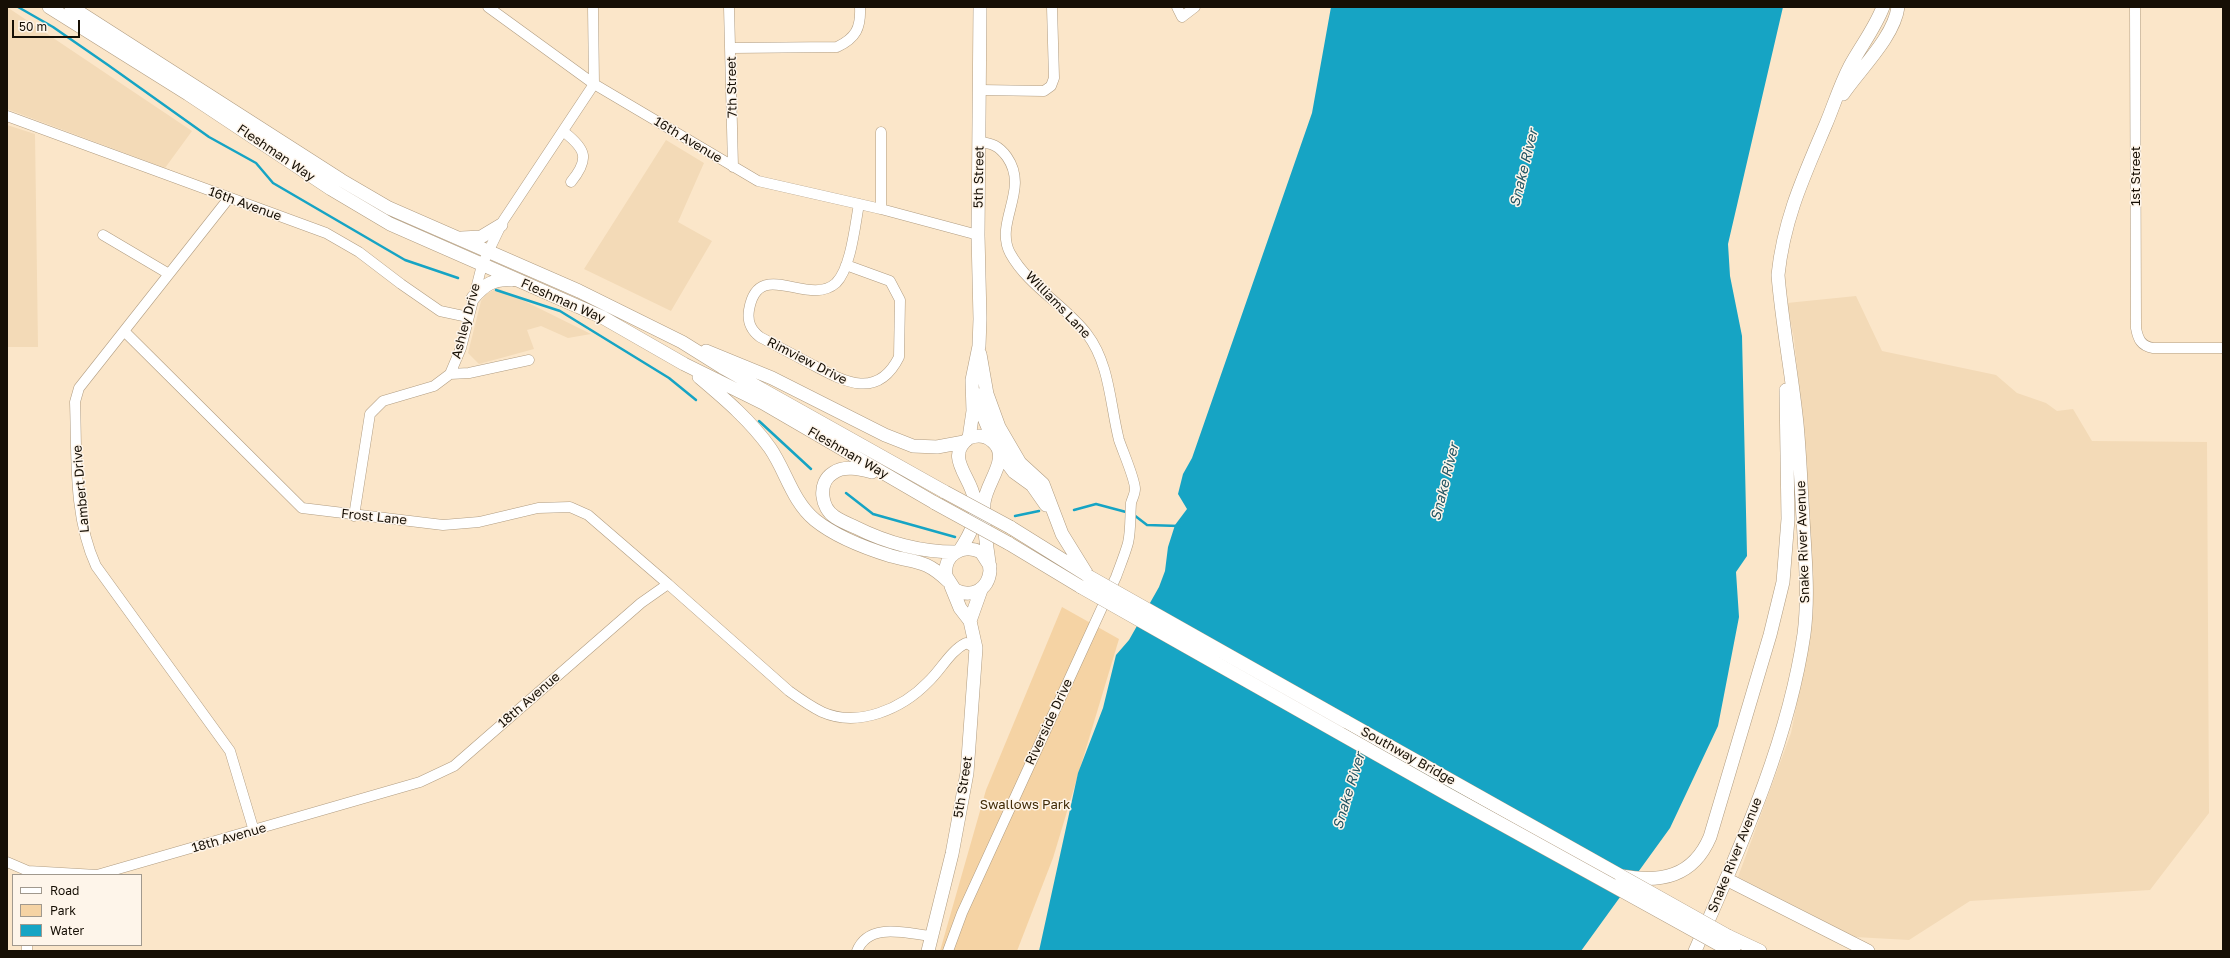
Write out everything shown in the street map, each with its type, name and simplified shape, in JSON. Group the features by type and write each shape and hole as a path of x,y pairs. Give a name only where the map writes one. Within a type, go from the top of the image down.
{"main road":[{"name":"Fleshman Way","path":"49,7 188,94 331,189 390,224 602,317 684,364 763,403 883,474 1008,543 1081,588"},
{"name":"Fleshman Way","path":"71,7 341,180 389,208 579,291 682,342 722,367 945,492 1010,526 1088,576"},
{"name":"5th Street","path":"957,551 974,528 974,499 971,485 958,462 958,451 966,440 973,411 972,380 979,346 980,319 978,235 980,7"},
{"name":"Snake River Avenue","path":"1695,951 1726,879 1776,745 1797,672 1804,633 1805,553 1797,424 1778,274 1780,250 1795,196 1851,65 1877,21 1883,7"},
{"name":"Snake River Avenue","path":"1826,124 1844,93 1890,30 1897,15 1898,7"},
{"path":"458,238 481,237 501,225"},
{"path":"473,298 482,288 494,281 520,281"},
{"path":"682,342 732,360 885,436 913,446 937,447 979,436 997,447 1014,472 1032,486 1054,513"},
{"name":"5th Street","path":"979,346 983,372 980,382 981,406 997,447"},
{"path":"1621,876 1654,880 1670,876 1687,867 1702,853 1710,837 1745,721 1783,582 1788,519 1785,411 1787,353"},
{"path":"684,364 730,402 753,427 770,449 797,500 814,519 834,533 862,546 892,556 921,562 936,569 949,584 965,593 981,590"},
{"path":"983,372 994,415 1002,434 1020,463 1043,484 1051,501 1062,534 1088,576"},
{"path":"970,621 981,590 990,576 984,505 988,485 998,468 997,447"},
{"path":"883,474 857,468 845,468 833,472 825,481 822,494 825,505 834,517 869,534 910,549 957,551 971,549 981,552 990,566"},
{"path":"949,584 946,566 957,551"},
{"name":"Southway Bridge","path":"1088,576 1621,876 1729,946"},
{"name":"5th Street","path":"928,951 952,854 966,773 976,648 970,621 960,608 949,584"},
{"name":"Southway Bridge","path":"1081,588 1448,794 1729,946"},
{"path":"1726,879 1868,951"},
{"path":"1729,946 1760,951"}],"street":[{"name":"16th Avenue","path":"488,7 594,84 758,181 881,209 978,235"},
{"path":"488,251 510,208 564,132 594,84 592,7"},
{"name":"7th Street","path":"729,7 733,167"},
{"path":"731,48 837,47 848,42 856,34 860,25 860,7"},
{"path":"980,90 1044,91 1051,86 1054,78 1052,7"},
{"path":"1177,7 1182,17 1195,7"},
{"name":"1st Street","path":"2135,7 2136,328 2142,344 2153,348 2223,348"},
{"name":"16th Avenue","path":"7,116 326,233 359,252 440,311 468,317"},
{"path":"564,132 578,143 582,150 584,160 580,172 571,182"},
{"path":"881,132 881,209"},
{"name":"Williams Lane","path":"979,142 991,143 1002,149 1012,164 1015,175 1015,192 1008,221 1007,238 1010,252 1023,269 1086,333 1099,352 1119,439 1135,488"},
{"name":"Lambert Drive","path":"229,198 76,394 79,489 83,529 88,548 96,566 230,751 254,831"},
{"name":"Rimview Drive","path":"846,265 890,282 900,300 899,357 895,365 882,378 865,384 844,382 760,337 754,332 749,324 750,308 757,292 764,285 778,284 810,291 829,288 837,282 846,265 859,204"},
{"path":"103,235 169,274"},
{"name":"Ashley Drive","path":"354,516 370,414 383,401 434,386 450,374 461,348 482,265 488,251"},
{"name":"Frost Lane","path":"124,331 302,508 354,516 443,525 480,522 538,508 570,507 588,515 668,584"},
{"path":"450,374 469,373 529,360"},
{"name":"Riverside Drive","path":"948,951 962,913 1116,577 1128,541 1132,501 1135,488"},
{"path":"668,584 789,691 806,704 843,718 863,717 886,710 905,701 927,684 957,648 966,643 976,648"},
{"name":"18th Avenue","path":"101,874 420,782 454,766 640,603 668,584"},
{"name":"18th Avenue","path":"7,862 28,873 62,874"},
{"path":"858,951 866,938 879,931 932,936"}],"shaded area":[{"path":"7,7 192,131 165,168 7,109"},
{"path":"7,125 35,134 38,347 7,347"},
{"path":"666,140 704,163 678,222 712,241 671,311 584,269"},
{"path":"498,288 591,334 568,338 541,326 527,330 534,349 479,364 468,353 481,301 486,294"},
{"path":"1856,296 1882,351 1996,375 2017,393 2046,403 2057,411 2073,409 2092,441 2207,442 2209,813 2150,890 1970,901 1909,940 1855,937 1738,877 1791,733 1808,647 1804,432 1794,339 1787,303"}],"green space":[{"name":"Swallows Park","path":"1062,607 1119,639 1053,858 1017,951 940,951 986,790"}],"water":[{"name":"Snake River","path":"1331,7 1783,7 1728,244 1730,276 1742,336 1747,556 1736,572 1739,617 1718,726 1670,828 1581,951 1039,951 1078,773 1103,708 1116,655 1129,640 1159,587 1165,571 1168,547 1175,525 1187,509 1178,494 1183,474 1192,458 1312,113"}],"waterway":[{"path":"18,7 53,27 209,137 256,163 273,183 405,260 458,278"},
{"path":"496,290 560,311 669,378 696,400"},
{"path":"759,421 811,469"},
{"path":"846,493 873,514 955,537"},
{"path":"1074,510 1096,504 1126,512"},
{"path":"1015,516 1039,511"},
{"path":"1134,515 1147,525 1179,526"}]}
